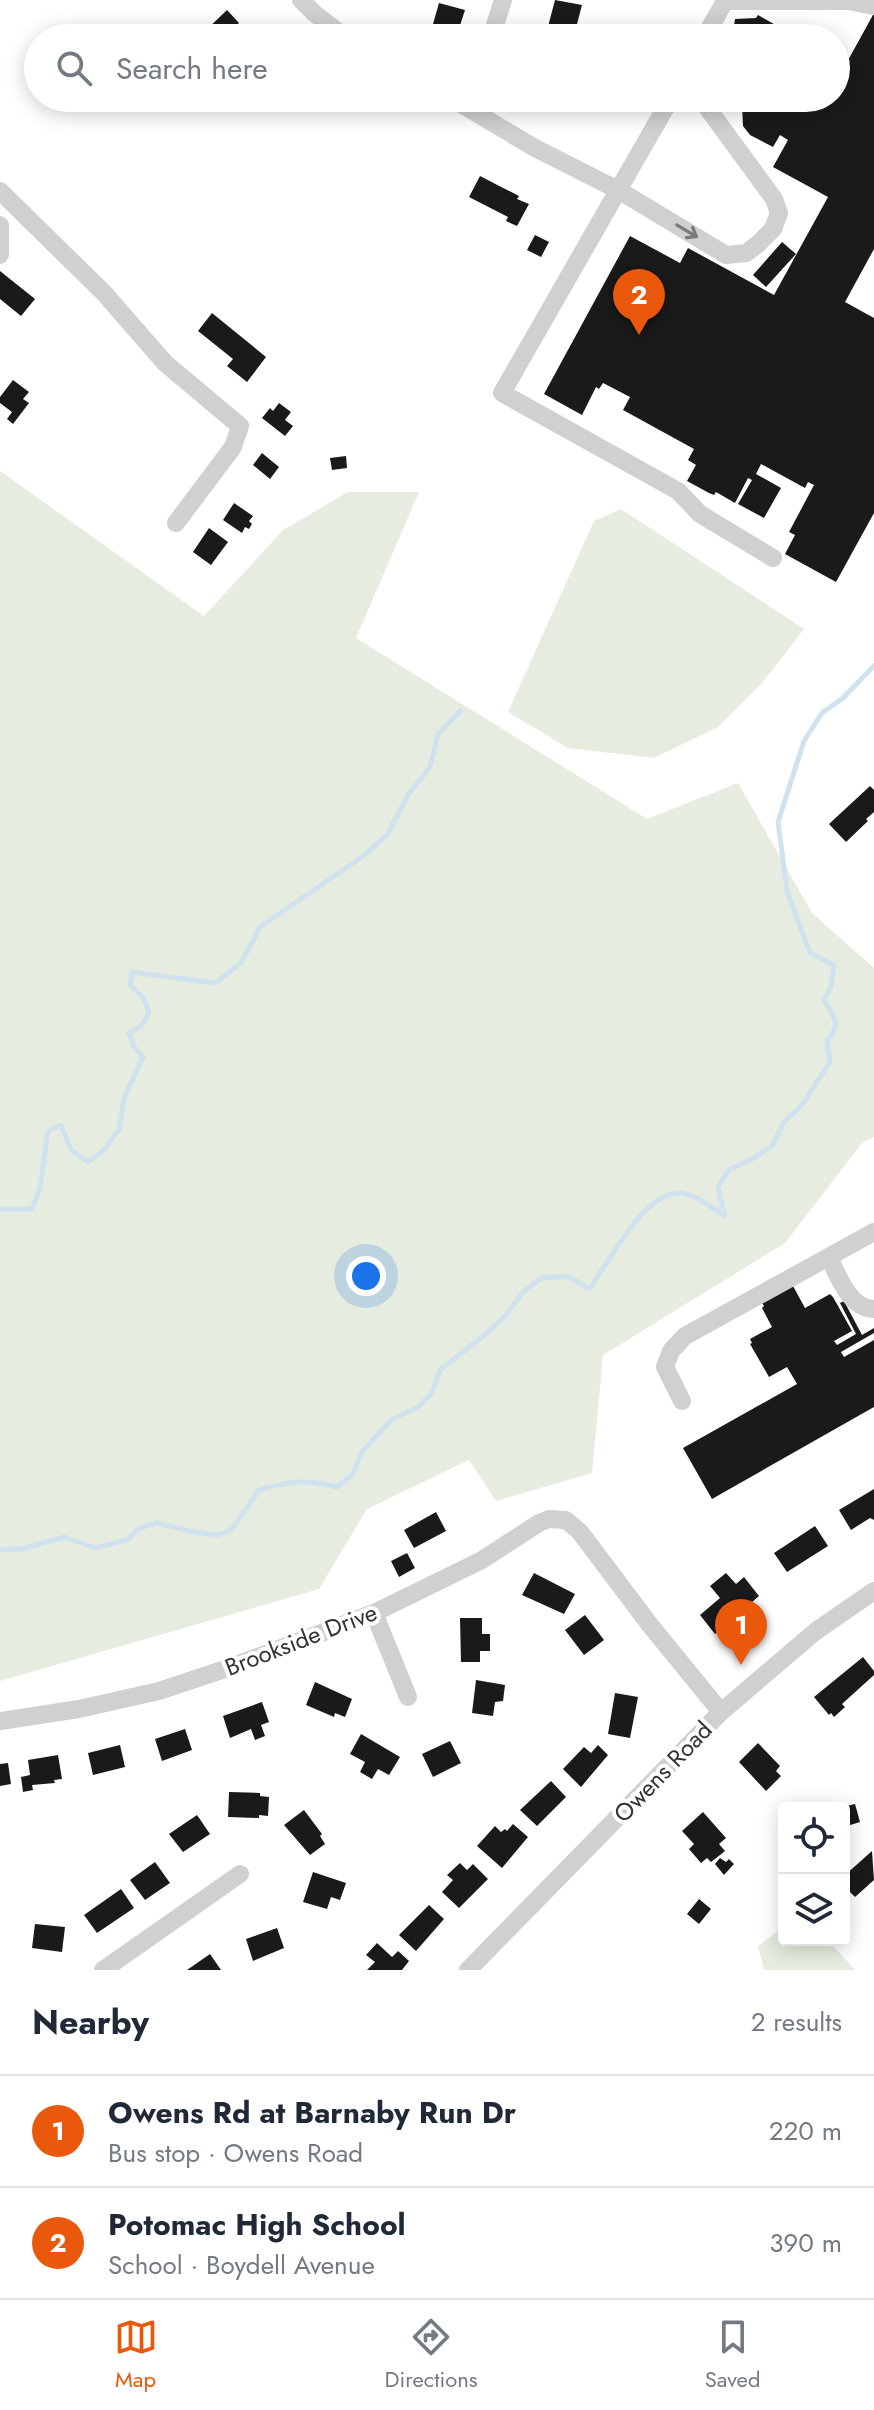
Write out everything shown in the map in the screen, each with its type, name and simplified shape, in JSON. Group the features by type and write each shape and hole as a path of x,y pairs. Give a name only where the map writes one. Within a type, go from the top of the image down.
{"street":[{"path":"301,0 329,24"},
{"path":"495,24 503,0"},
{"path":"712,24 725,1 848,1 874,6"},
{"path":"479,112 535,148 620,191 726,255 746,253 773,229 779,213 774,199 710,112"},
{"path":"663,112 502,393 678,491 700,514 773,558"},
{"path":"0,191 104,293 165,363 240,426 233,447 176,523"},
{"path":"0,225 0,255"},
{"path":"682,1401 665,1367 671,1351 685,1336 874,1232"},
{"path":"829,1258 849,1295 863,1308 874,1309"},
{"name":"Brookside Drive","path":"0,1721 79,1709 159,1691 231,1667 374,1613 482,1560 549,1519 566,1520 580,1532 721,1712"},
{"name":"Owens Road","path":"468,1970 721,1712 816,1631 874,1591"},
{"path":"374,1613 408,1697"},
{"path":"103,1970 240,1874"}],"shaded area":[{"path":"0,471 204,616 283,530 348,492 419,492 356,638 647,819 738,783 812,913 874,968 874,1137 862,1143 785,1243 603,1355 592,1473 496,1501 469,1460 367,1509 319,1589 0,1681"},
{"path":"621,509 804,629 762,683 718,727 654,758 568,748 508,712 594,521"},
{"path":"778,1931 778,1946 833,1946 855,1970 764,1970 758,1946"}],"building":[{"path":"555,0 582,5 577,24 549,24"},
{"path":"439,3 465,10 460,24 433,24"},
{"path":"227,10 239,23 238,24 212,24"},
{"path":"874,13 874,249 845,302 874,318 874,513 836,582 785,554 795,535 789,532 814,485 808,482 805,488 761,464 756,474 781,488 764,518 738,504 752,480 748,478 735,503 687,481 696,465 688,460 694,449 623,410 630,397 603,383 599,389 596,387 582,415 544,394 630,236 680,263 688,248 774,295 828,197 773,167 788,140 780,135 773,147 750,135 743,126 742,112 850,112 850,57"},
{"path":"758,15 774,24 734,24 735,19 756,18"},
{"path":"480,176 529,204 517,226 506,221 508,217 469,197"},
{"path":"535,235 549,242 541,257 527,250"},
{"path":"782,242 796,254 766,287 753,275"},
{"path":"0,271 35,299 21,316 0,299"},
{"path":"212,313 266,357 247,382 227,366 233,359 198,331"},
{"path":"13,380 29,392 23,399 29,403 13,424 7,419 12,412 0,403 0,397"},
{"path":"279,403 291,412 285,420 293,426 285,436 262,418"},
{"path":"262,453 279,467 270,479 253,465"},
{"path":"346,456 347,468 332,470 330,458"},
{"path":"234,503 253,516 249,529 245,527 242,533 223,520"},
{"path":"209,528 228,542 211,565 193,552"},
{"path":"870,786 874,790 874,812 846,842 829,824"},
{"path":"793,1286 805,1308 830,1294 833,1297 852,1331 834,1341 837,1345 856,1334 840,1303 844,1301 862,1335 874,1328 874,1333 841,1352 844,1357 874,1340 874,1407 712,1499 683,1448 797,1384 787,1367 769,1377 750,1344 750,1339 772,1327 762,1303"},
{"path":"874,1489 874,1520 870,1518 851,1530 839,1510"},
{"path":"436,1512 446,1531 414,1548 404,1530"},
{"path":"815,1526 828,1546 787,1572 774,1553"},
{"path":"407,1553 415,1568 399,1577 391,1561"},
{"path":"534,1573 575,1594 564,1614 522,1595"},
{"path":"726,1573 736,1584 744,1577 759,1596 715,1634 700,1615 720,1598 710,1586"},
{"path":"585,1615 604,1640 584,1655 565,1630"},
{"path":"460,1618 482,1618 482,1634 490,1634 490,1651 480,1651 480,1662 461,1662"},
{"path":"863,1657 874,1675 842,1704 845,1707 834,1717 831,1713 829,1715 814,1697"},
{"path":"476,1680 505,1685 503,1701 495,1702 493,1716 472,1713"},
{"path":"315,1682 352,1699 345,1717 335,1713 334,1717 306,1705"},
{"path":"615,1693 638,1697 630,1738 608,1734"},
{"path":"262,1702 269,1722 261,1725 265,1736 255,1740 251,1729 230,1738 223,1716"},
{"path":"185,1729 192,1750 162,1761 155,1739"},
{"path":"361,1734 400,1757 389,1775 378,1769 372,1779 360,1772 365,1762 350,1754"},
{"path":"450,1741 461,1763 433,1777 422,1754"},
{"path":"758,1743 780,1766 776,1771 781,1776 766,1791 739,1762"},
{"path":"120,1745 125,1767 93,1775 88,1753"},
{"path":"598,1745 608,1755 581,1787 563,1769 584,1747 591,1753"},
{"path":"58,1755 62,1779 54,1780 55,1783 32,1785 33,1790 23,1792 21,1777 30,1775 28,1760"},
{"path":"8,1763 11,1784 0,1786 0,1764"},
{"path":"551,1781 566,1797 537,1826 520,1810"},
{"path":"229,1792 260,1793 260,1796 269,1797 268,1816 228,1817"},
{"path":"855,1804 860,1822 850,1825 850,1805"},
{"path":"304,1810 322,1834 320,1836 325,1844 310,1855 284,1825"},
{"path":"703,1812 726,1838 719,1844 725,1851 711,1862 707,1858 701,1863 689,1849 694,1844 682,1831"},
{"path":"197,1815 210,1834 183,1852 169,1834"},
{"path":"513,1824 528,1837 502,1868 477,1846 495,1826 501,1832 507,1831"},
{"path":"872,1851 874,1880 855,1897 850,1892 850,1871"},
{"path":"720,1858 726,1862 729,1859 734,1864 724,1875 715,1864"},
{"path":"155,1862 170,1883 145,1900 130,1880"},
{"path":"460,1863 467,1870 473,1864 488,1879 459,1908 442,1892 453,1880 447,1875"},
{"path":"313,1872 346,1883 340,1900 331,1897 327,1909 303,1902"},
{"path":"121,1889 134,1908 97,1933 84,1915"},
{"path":"699,1899 711,1909 699,1924 687,1914"},
{"path":"429,1905 444,1919 416,1951 399,1935"},
{"path":"35,1924 65,1927 62,1952 32,1948"},
{"path":"277,1928 284,1948 253,1961 246,1939"},
{"path":"377,1943 392,1957 398,1951 409,1961 402,1970 367,1970 375,1962 366,1955"},
{"path":"210,1954 221,1970 187,1970"}],"waterway":[{"path":"0,1550 22,1549 64,1537 95,1548 127,1540 139,1528 157,1523 219,1535 232,1529 259,1490 298,1482 337,1487 352,1475 362,1452 391,1420 418,1407 431,1394 441,1369 486,1334 507,1314 524,1291 542,1278 568,1276 589,1289 641,1215 667,1195 681,1193 693,1196 725,1216 718,1187 729,1170 772,1146 784,1122 802,1105 830,1062 827,1041 835,1024 824,999 831,987 834,965 810,953 787,891 778,822 804,741 822,713 843,698 874,666"},
{"path":"0,1209 32,1209 40,1188 48,1131 61,1125 71,1150 88,1162 104,1150 119,1129 124,1098 143,1057 134,1047 129,1033 141,1026 149,1013 144,998 130,985 132,972 215,983 241,963 260,927 362,857 387,835 408,795 430,767 438,734 460,711"}],"place":[{"name":"Potomac High School","path":"639,335"},
{"name":"Owens Rd at Barnaby Run Dr","path":"741,1665"}]}
